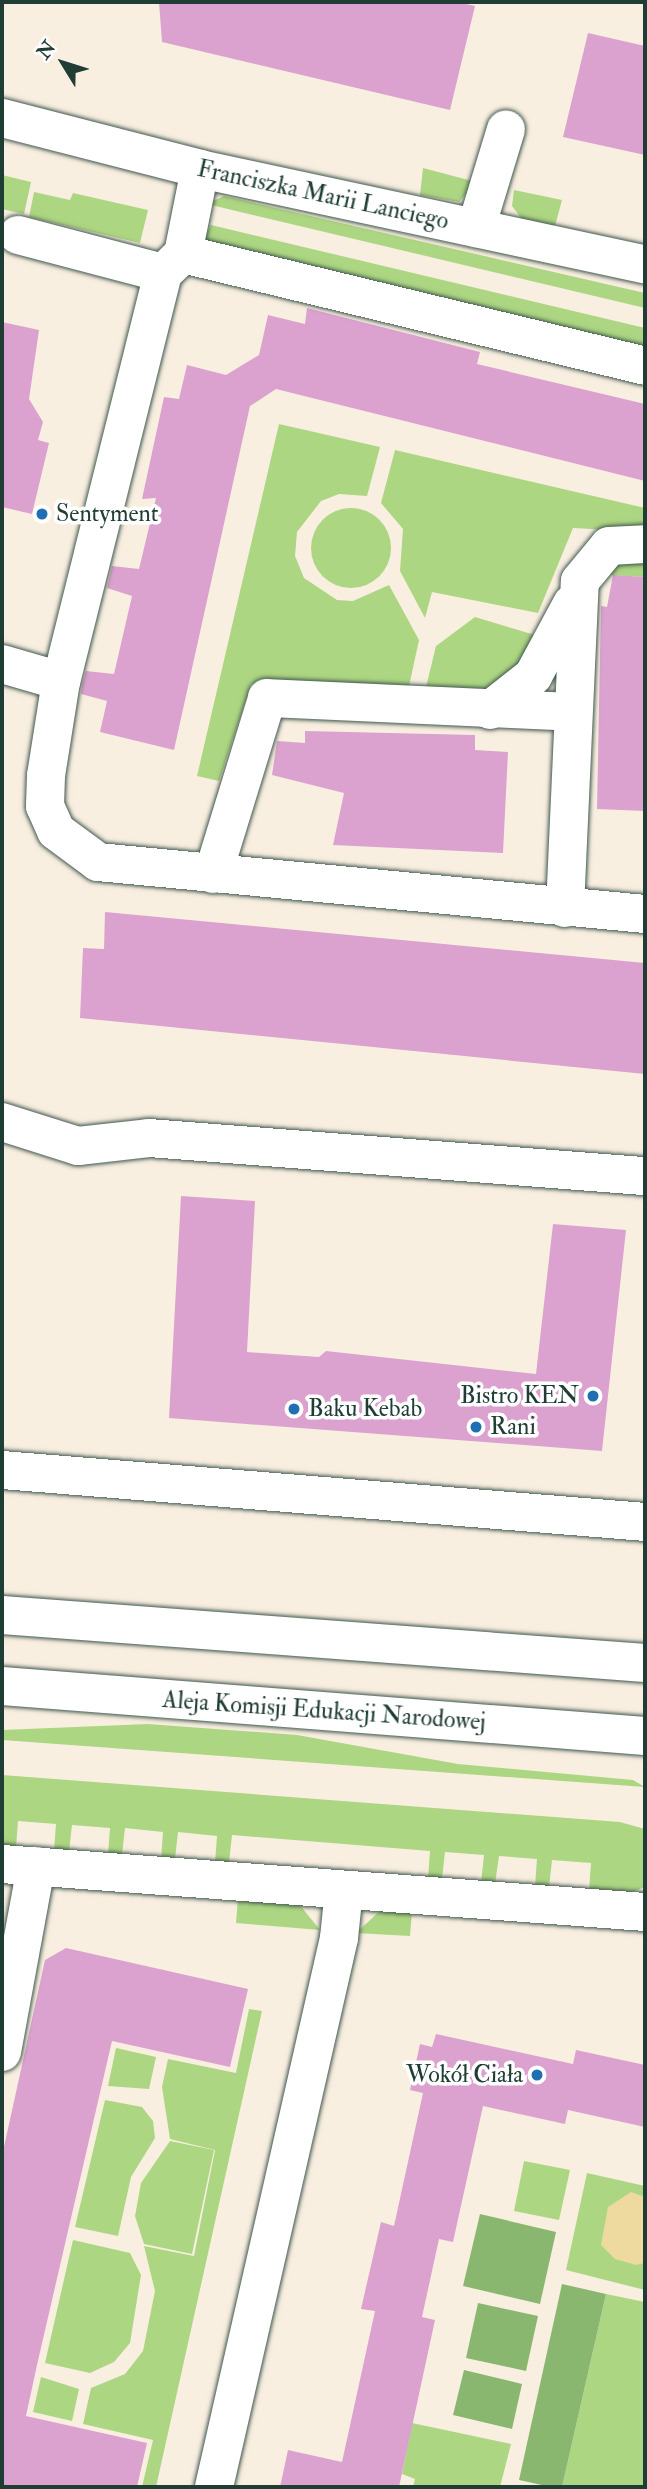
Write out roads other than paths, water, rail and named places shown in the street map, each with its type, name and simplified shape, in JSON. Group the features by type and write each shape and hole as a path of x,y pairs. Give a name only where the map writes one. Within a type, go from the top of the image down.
{"street":[{"name":"Franciszka Marii Lanciego","path":"2,118 200,169 645,264"},
{"path":"476,228 506,130"},
{"path":"200,169 61,681 46,775 45,807 56,831 98,862 645,914"},
{"path":"18,235 173,264 645,366"},
{"path":"565,908 570,712 579,599 587,569 609,546 645,544"},
{"path":"490,710 533,676 563,611 579,599"},
{"path":"2,664 61,681"},
{"path":"213,874 267,698 570,712"},
{"path":"2,1122 78,1146 149,1138 645,1176"},
{"path":"2,1470 645,1521"},
{"path":"2,1615 645,1663"},
{"name":"Aleja Komisji Edukacji Narodowej","path":"2,1686 645,1736"},
{"path":"2,2052 19,1865 645,1912"},
{"path":"214,2487 339,1938 344,1890"}],"place":[{"name":"Sentyment","path":"42,514"},
{"name":"Bistro KEN","path":"593,1396"},
{"name":"Baku Kebab","path":"294,1409"},
{"name":"Rani","path":"476,1427"},
{"name":"Wokół Ciała","path":"537,2075"}]}
